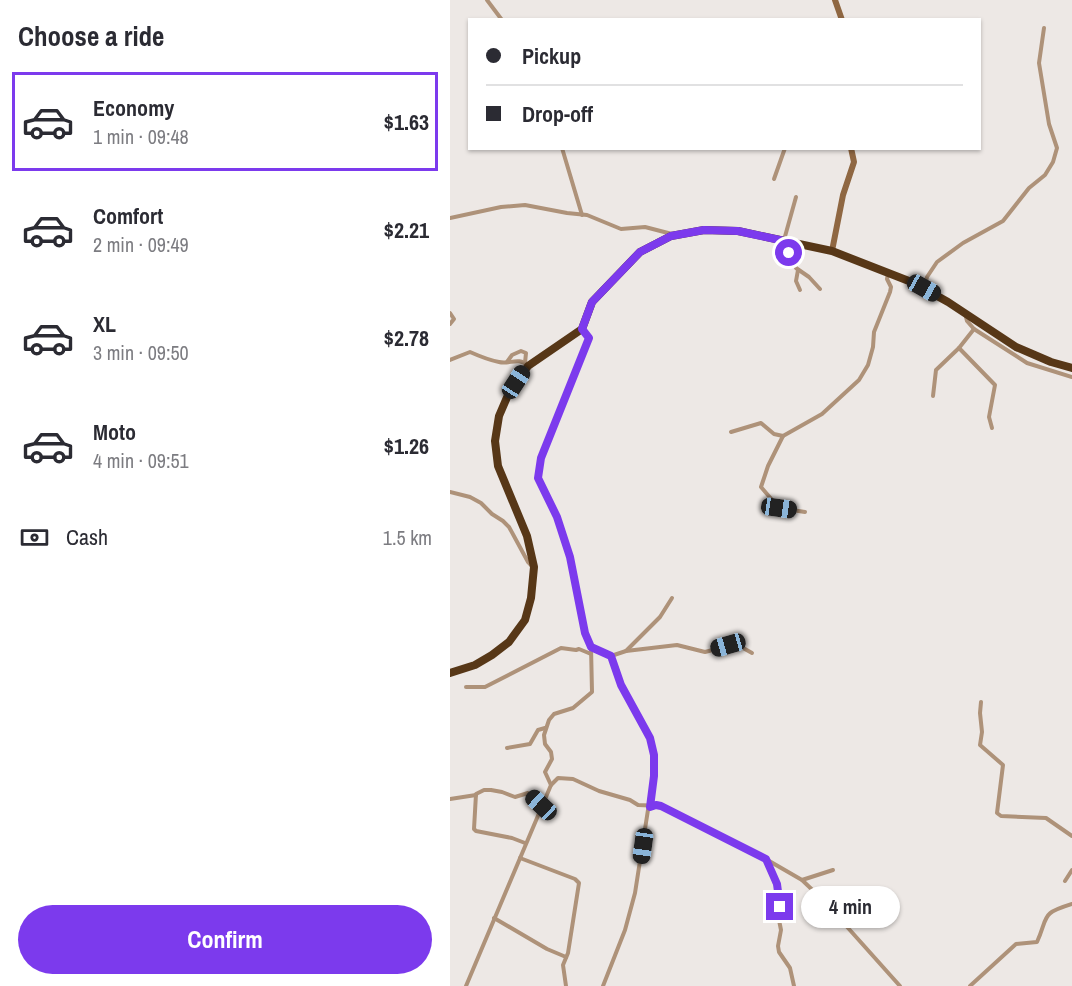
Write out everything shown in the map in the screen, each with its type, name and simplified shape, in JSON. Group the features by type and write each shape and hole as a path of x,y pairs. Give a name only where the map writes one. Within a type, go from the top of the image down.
{"highway":[{"path":"450,673 475,665 509,642 525,620 531,598 534,567 527,536 498,466 495,441 499,416 508,395 527,365 582,329 592,302 640,252 676,235 704,230 738,231 832,251 924,288 1016,347 1072,368"}],"street":[{"path":"487,0 500,18"},
{"path":"835,0 841,18"},
{"path":"924,288 927,277 937,262 963,243 1003,220 1029,188 1045,175 1053,162 1057,148 1049,124 1039,63 1044,28"},
{"path":"563,150 582,215"},
{"path":"774,179 784,150"},
{"path":"832,251 843,195 854,162 851,150"},
{"path":"796,197 787,241 788,250 794,257 798,270 796,281 800,290"},
{"path":"450,218 519,205 582,215 621,229 650,228 676,235"},
{"path":"798,270 809,277 820,289"},
{"path":"805,512 779,508 761,487 768,466 783,436 825,412 856,384 868,366 874,332 891,287 887,279 888,273"},
{"path":"450,313 454,319 450,324"},
{"path":"966,314 967,321 974,329 1027,363 1072,377"},
{"path":"551,785 545,772 552,759 551,752 545,744 545,728 554,714 573,708 592,692 591,647 585,633 570,557 557,517 538,478 541,458 589,338 582,329"},
{"path":"933,396 936,370 959,348 974,329"},
{"path":"959,348 995,385 989,417 992,428"},
{"path":"507,362 512,355 521,351 526,353 527,365"},
{"path":"450,360 470,352 488,360 507,362 519,360 527,365"},
{"path":"731,432 760,423 774,434 783,436"},
{"path":"450,492 476,500 503,521 509,527 528,562 534,567"},
{"path":"626,651 660,617 672,598"},
{"path":"591,647 611,656 626,651 677,645 705,652 736,645 752,653"},
{"path":"465,687 485,687 561,648 579,649 591,654"},
{"path":"603,986 625,930 632,905 654,776 654,755 650,738 621,685 611,656"},
{"path":"981,702 980,745 1004,765 997,813 1001,816 1046,818 1072,837"},
{"path":"507,748 530,744 538,730 545,728"},
{"path":"466,986 541,805 551,785 558,778 568,778 638,805 661,806 766,859 802,880 840,918 900,986"},
{"path":"450,799 466,798 484,790 490,790 515,797 530,794 541,805"},
{"path":"476,794 474,829 525,843"},
{"path":"520,858 579,882 563,968 566,986"},
{"path":"766,859 780,897 779,952 789,966 794,986"},
{"path":"802,880 833,870"},
{"path":"1065,881 1072,870"},
{"path":"970,986 1016,944 1037,942 1047,914 1051,910 1072,903"},
{"path":"494,918 547,949 566,957"}],"route":[{"path":"780,907 777,884 766,859 661,806 650,807 655,765 650,738 621,685 611,656 591,647 585,633 570,557 557,517 538,478 541,458 589,338 582,329 592,302 640,252 671,236 704,230 738,231 789,242 789,253"}]}
